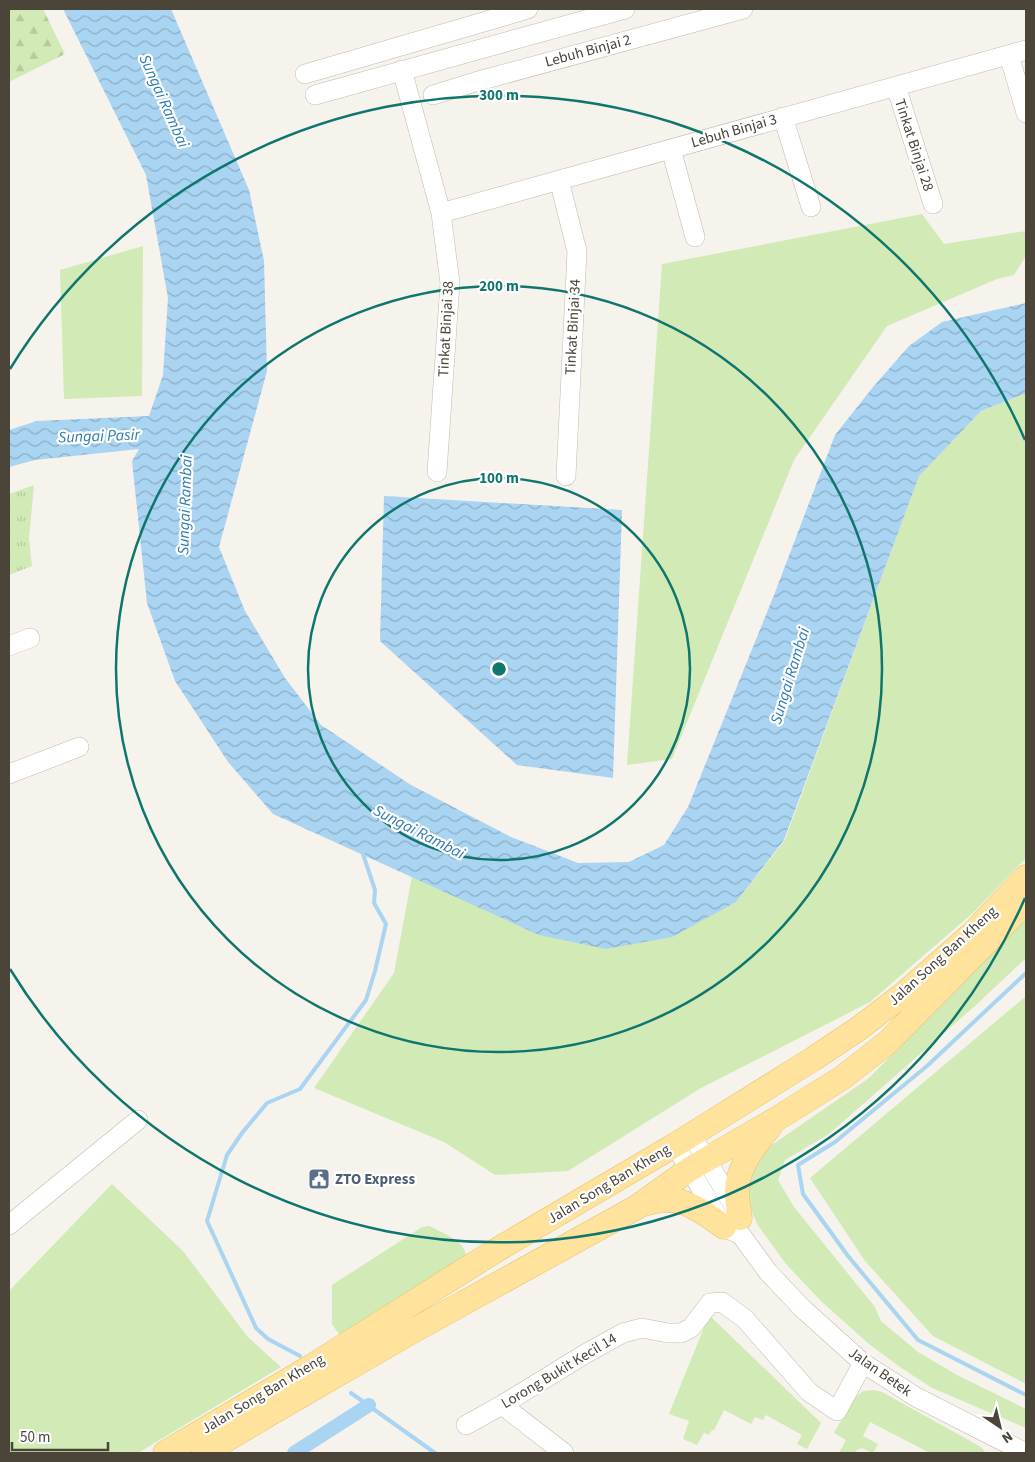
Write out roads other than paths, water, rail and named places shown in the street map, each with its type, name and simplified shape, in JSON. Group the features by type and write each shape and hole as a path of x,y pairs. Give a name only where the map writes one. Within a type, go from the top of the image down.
{"main road":[{"name":"Jalan Song Ban Kheng","path":"165,1453 312,1366 495,1251 683,1140 858,1029 906,993 972,934 1026,877"},
{"name":"Jalan Song Ban Kheng","path":"204,1453 394,1342 636,1206 698,1164 778,1118 842,1078 888,1042 1026,902"},
{"path":"636,1206 656,1200 680,1201 735,1226 739,1175 747,1158 760,1139 778,1118"}],"street":[{"path":"306,74 528,9"},
{"name":"Lebuh Binjai 2","path":"316,94 625,9"},
{"name":"Lebuh Binjai 2","path":"433,95 743,9"},
{"path":"468,52 475,82"},
{"path":"1018,52 1026,113"},
{"name":"Lebuh Binjai 3","path":"441,213 1018,52"},
{"name":"Tinkat Binjai 38","path":"402,70 441,213 450,283 437,472"},
{"name":"Tinkat Binjai 28","path":"896,86 933,204"},
{"path":"783,117 812,207"},
{"path":"671,149 695,237"},
{"name":"Tinkat Binjai 34","path":"559,180 577,251 566,476"},
{"path":"9,646 30,638"},
{"path":"9,774 79,746"},
{"path":"9,1225 138,1120"},
{"name":"Jalan Betek","path":"683,1140 735,1226 768,1272 802,1308 863,1363 916,1397 1026,1453"},
{"name":"Lorong Bukit Kecil 14","path":"466,1425 623,1333 642,1328 681,1334 691,1328 710,1303 722,1302 745,1319 809,1392 837,1411 863,1363"},
{"path":"502,1405 564,1453"}],"water":[{"path":"63,9 171,9 249,190 264,261 267,371 219,547 245,611 285,678 321,725 411,785 511,837 578,863 629,862 664,845 688,807 774,595 835,435 873,387 909,346 942,322 1026,303 1026,393 981,411 919,476 784,840 736,902 672,937 606,949 539,935 273,814 228,762 175,681 147,603 132,461 139,449 35,460 9,467 9,430 37,421 149,416 163,375 168,298 146,175"},
{"path":"384,496 622,510 613,778 517,765 380,641"}],"waterway":[{"path":"300,1356 268,1339 256,1328 207,1221 227,1155 242,1133 267,1103 300,1089 366,1000 386,924 374,903 375,890 362,851"},
{"path":"1026,973 927,1066 835,1142 798,1165 803,1194 848,1256 918,1340 1026,1395"},
{"path":"351,1393 435,1453"},
{"path":"294,1453 369,1405"}],"place":[{"name":"ZTO Express","path":"319,1179"}],"water label":[{"name":"Sungai Rambai","path":"164,101"},
{"name":"Sungai Pasir","path":"99,436"},
{"name":"Sungai Rambai","path":"185,505"},
{"name":"Sungai Rambai","path":"790,676"},
{"name":"Sungai Rambai","path":"419,832"}]}
